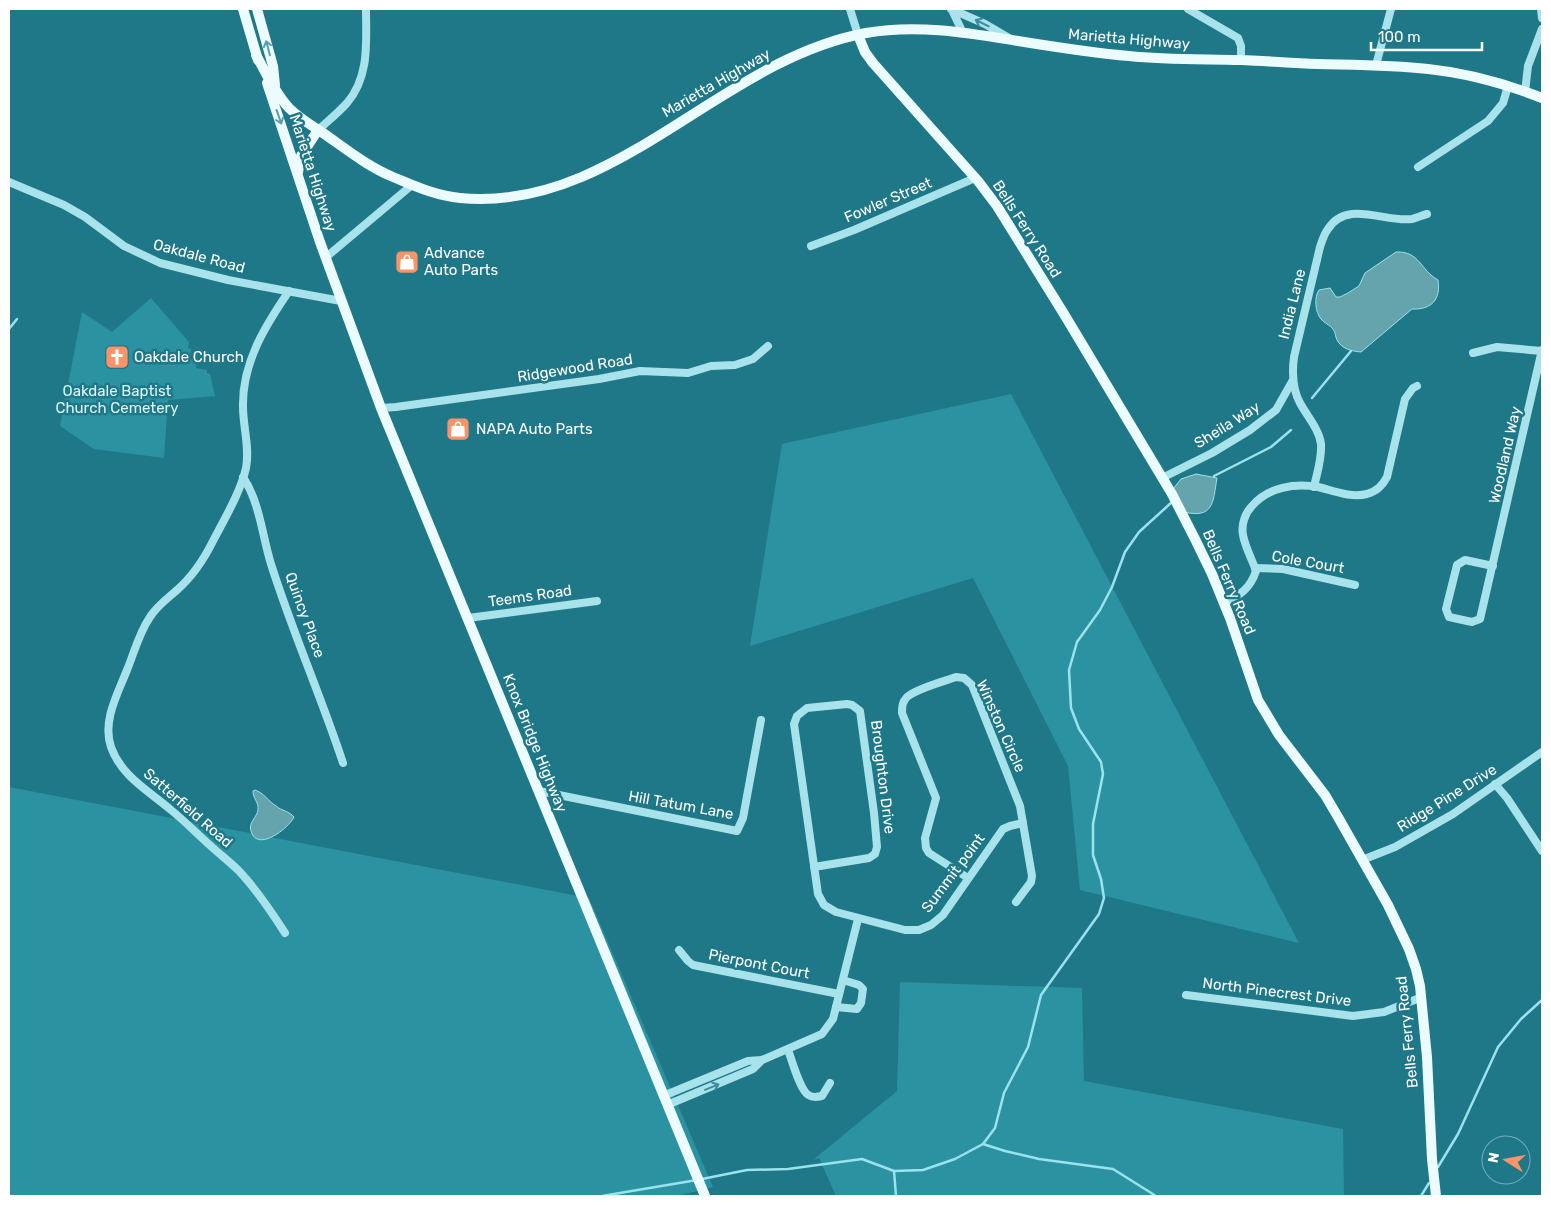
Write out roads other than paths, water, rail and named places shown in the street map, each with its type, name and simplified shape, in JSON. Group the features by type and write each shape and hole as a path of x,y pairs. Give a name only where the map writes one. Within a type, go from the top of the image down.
{"main road":[{"name":"Marietta Highway","path":"243,9 256,55 341,301"},
{"path":"257,9 273,66 275,88"},
{"name":"Marietta Highway","path":"256,55 275,88 290,108 364,163 412,185 459,198 515,197 558,187 606,166 636,149 760,72 813,49 858,35 886,31 939,30 1125,56 1161,59 1376,65 1430,69 1478,78 1542,98"},
{"name":"Bells Ferry Road","path":"858,35 865,52 873,63 975,178 997,206 1064,314 1162,478 1196,541 1224,602 1258,700 1279,735 1329,802 1388,905 1409,949 1416,969 1422,998 1436,1196"},
{"path":"298,172 301,156 318,130"},
{"name":"Knox Bridge Highway","path":"341,301 381,408 705,1196"}],"street":[{"path":"318,130 348,101 359,83 365,67 366,9"},
{"path":"850,9 858,35"},
{"path":"950,9 964,33"},
{"path":"950,9 985,24 1012,40"},
{"path":"1188,9 1238,38 1242,46 1241,60"},
{"path":"1376,65 1391,9"},
{"path":"1541,9 1542,18"},
{"path":"1525,92 1528,66 1542,29"},
{"path":"1418,166 1488,121 1502,102 1508,86"},
{"name":"Fowler Street","path":"811,246 854,230 975,178"},
{"name":"Oakdale Road","path":"9,182 64,205 85,217 124,246 160,263 212,276 341,301"},
{"path":"326,258 412,185"},
{"name":"India Lane","path":"1314,487 1321,459 1321,443 1314,425 1299,401 1292,372 1320,247 1327,230 1334,221 1353,213 1412,219 1427,214"},
{"name":"Satterfield Road","path":"285,933 253,886 238,870 170,809 139,785 118,761 108,737 112,706 136,645 149,618 164,600 189,577 203,559 239,488 246,468 247,454 243,409 246,375 250,360 266,326 289,291"},
{"name":"Ridgewood Road","path":"381,408 590,380 640,371 688,373 711,366 735,365 753,359 768,346"},
{"path":"1473,353 1497,347 1542,351"},
{"name":"Woodland Way","path":"1493,566 1465,560 1457,565 1446,609 1450,617 1472,622 1480,619 1493,566 1542,351"},
{"name":"Sheila Way","path":"1162,478 1212,453 1250,430 1276,410 1293,380"},
{"path":"1224,602 1239,596 1248,588 1256,571 1243,534 1247,511 1256,501 1279,488 1303,485 1345,494 1360,495 1368,494 1380,488 1387,477 1405,399 1413,388 1417,386"},
{"name":"Quincy Place","path":"243,477 248,484 257,507 271,564 327,714 343,763"},
{"name":"Cole Court","path":"1255,568 1283,569 1355,585"},
{"name":"Teems Road","path":"468,618 597,602"},
{"name":"Winston Circle","path":"968,878 929,853 926,848 925,838 936,798 902,713 905,699 911,694 956,676 964,678 972,685 1020,806 1032,876 1031,882 1016,902"},
{"name":"Broughton Drive","path":"852,705 860,711 862,717 877,847 875,854 869,858 814,867 794,724 796,716 807,708 852,705"},
{"name":"Hill Tatum Lane","path":"539,791 737,831 744,818 761,720"},
{"name":"Ridge Pine Drive","path":"1362,860 1395,847 1453,814 1542,752"},
{"path":"1495,784 1508,798 1542,851"},
{"name":"Summit point","path":"814,867 818,894 824,905 836,912 858,919 904,930 919,930 931,925 942,914 1003,829 1023,823"},
{"path":"665,1101 747,1072 762,1060 822,1034 833,1019 858,919"},
{"name":"Pierpont Court","path":"679,950 693,965 839,994"},
{"path":"836,1007 857,1009 861,1002 863,989 859,985 843,980"},
{"name":"North Pinecrest Drive","path":"1186,995 1353,1016 1384,1012 1422,998"},
{"path":"788,1050 802,1088 807,1094 814,1097 822,1096 830,1083"}],"waterway":[{"path":"9,329 17,319"},
{"path":"1312,398 1351,351"},
{"path":"1214,476 1271,447 1291,430"},
{"path":"702,1179 747,1170 788,1169 862,1159 894,1171 923,1170 955,1159 983,1144 995,1128 1004,1093 1028,1047 1041,995 1099,914 1104,898 1101,879 1093,855 1093,824 1103,774 1101,762 1079,729 1071,708 1069,670 1077,642 1100,610 1112,587 1125,552 1139,532 1172,502"},
{"path":"1438,1167 1458,1134 1498,1047 1521,1019 1542,1000"},
{"path":"983,1144 1039,1159 1113,1169 1156,1196"},
{"path":"894,1171 896,1196"},
{"path":"602,1196 697,1180"},
{"path":"1421,1196 1429,1183"}],"place":[{"name":"Advance Auto Parts","path":"407,262"},
{"name":"Oakdale Church","path":"117,357"},
{"name":"NAPA Auto Parts","path":"458,429"}],"park label":[{"name":"Oakdale Baptist Church Cemetery","path":"117,400"}]}
